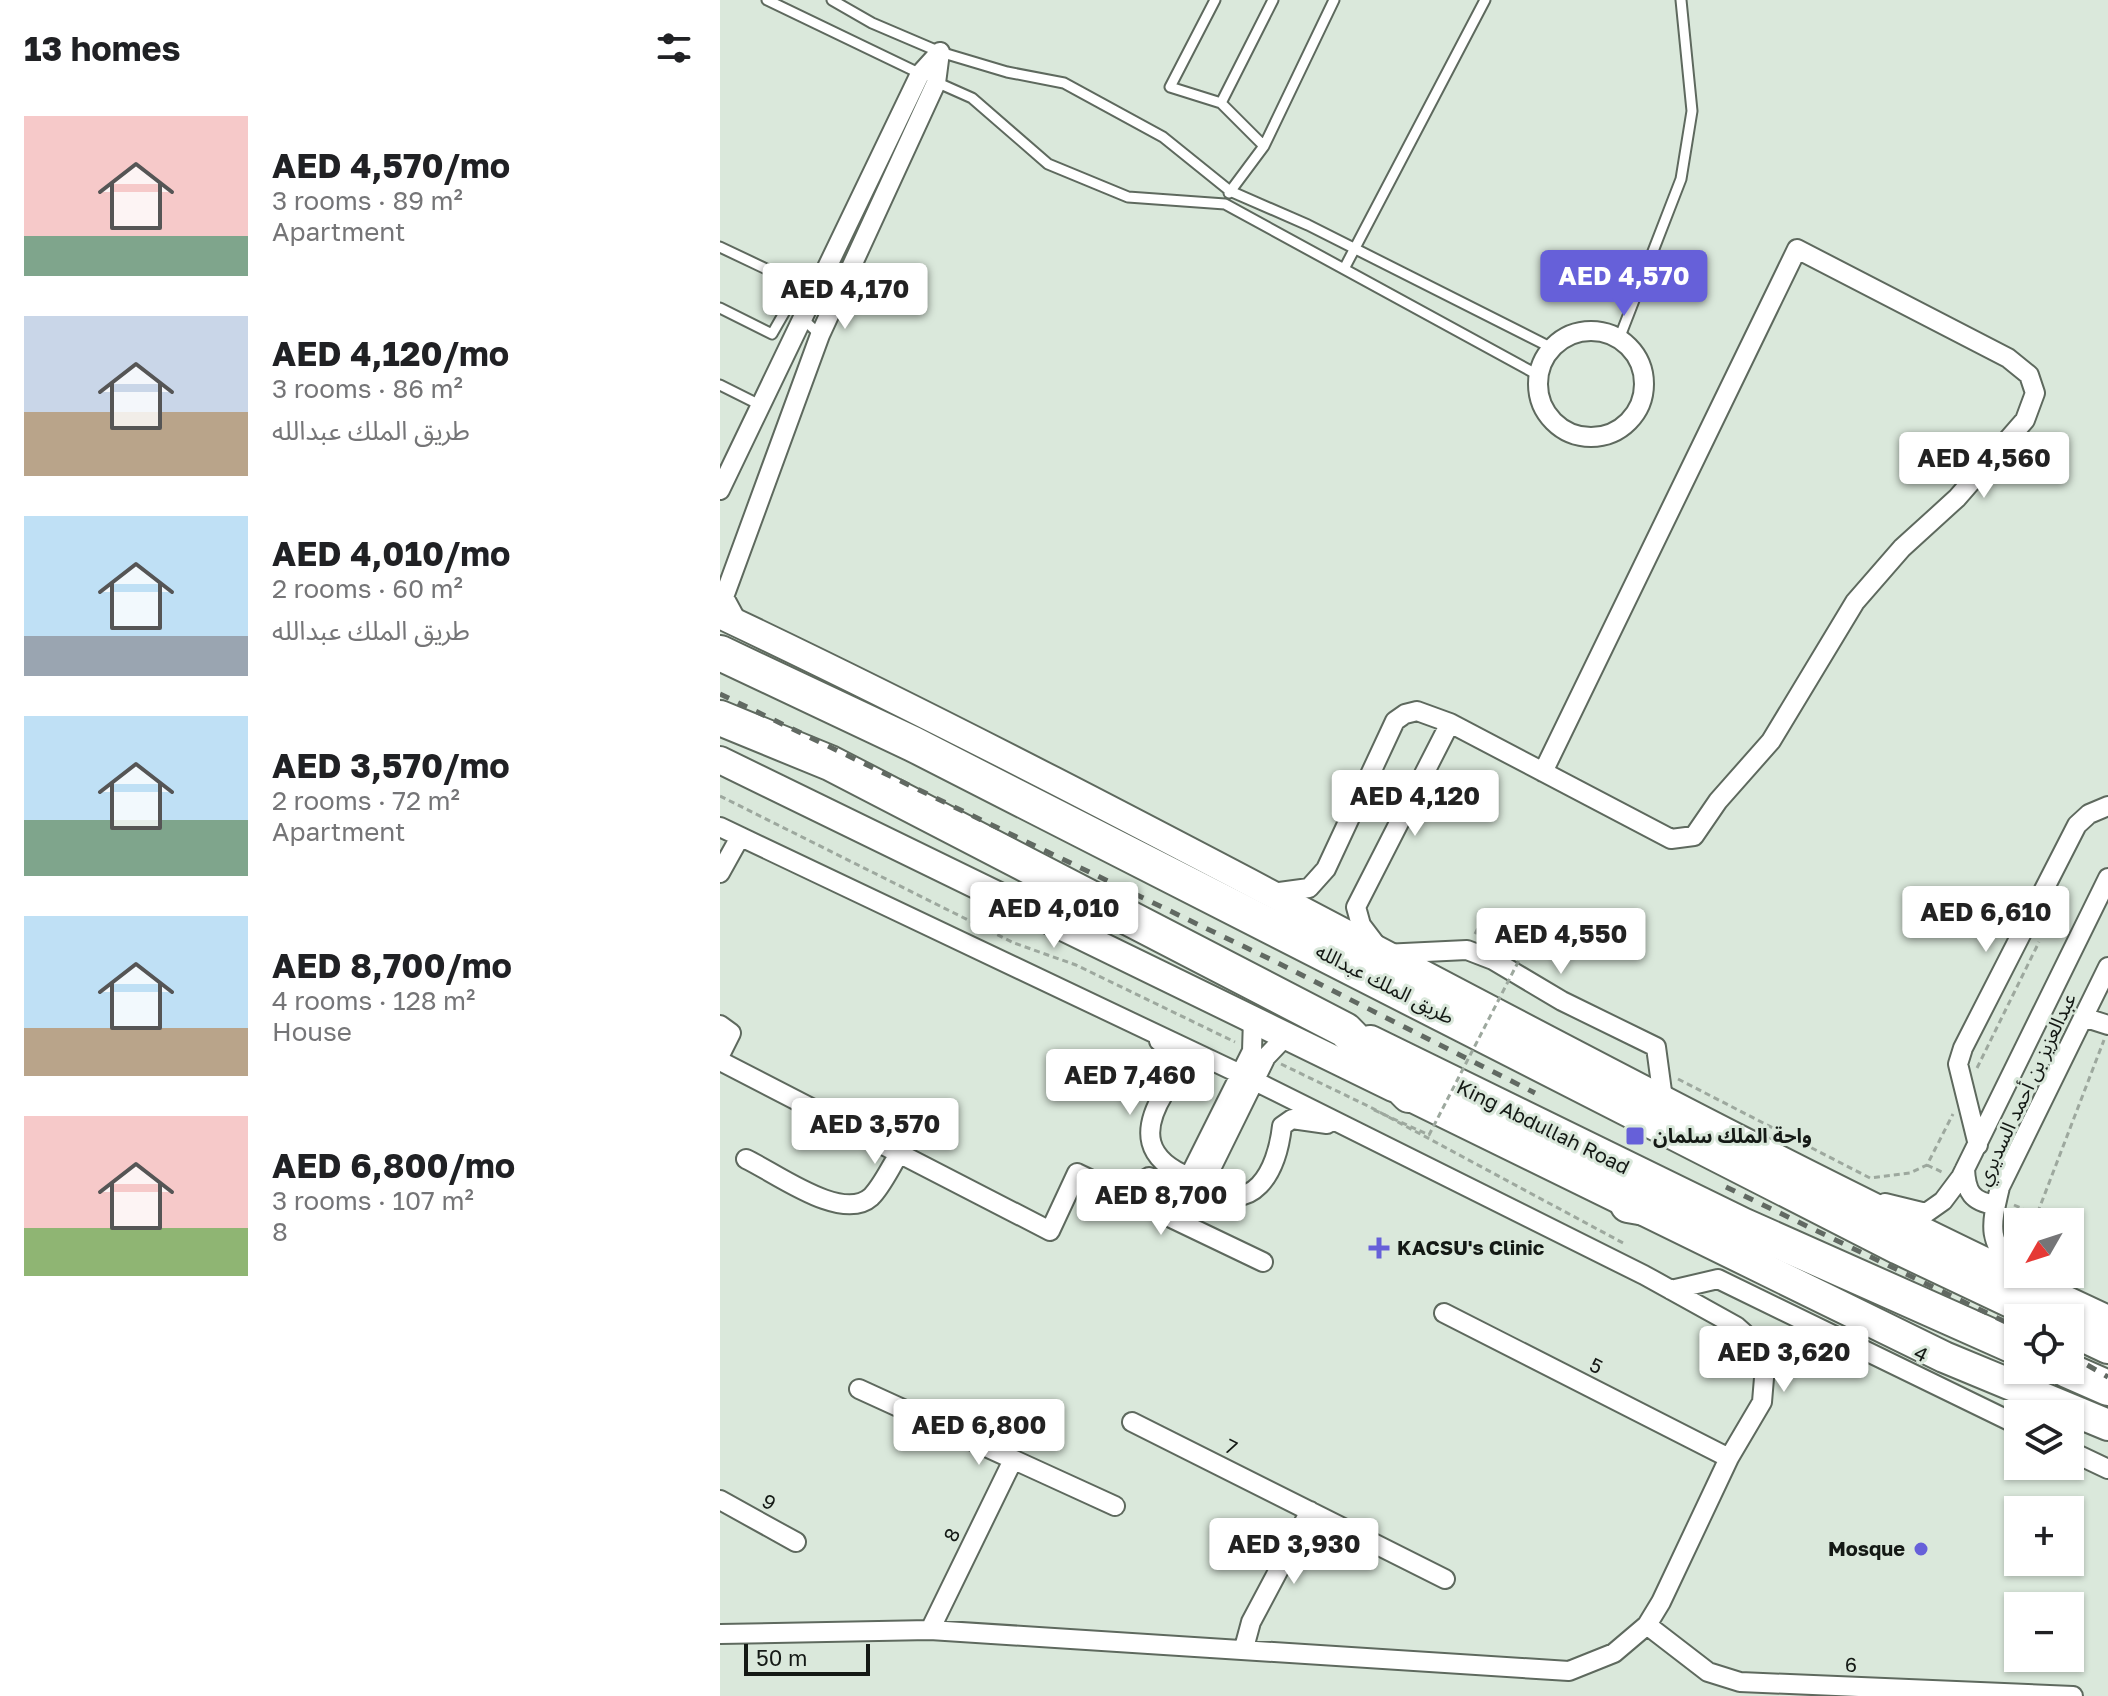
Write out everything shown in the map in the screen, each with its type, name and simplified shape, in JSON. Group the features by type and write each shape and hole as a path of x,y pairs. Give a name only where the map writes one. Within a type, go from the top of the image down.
{"highway":[{"name":"طريق الملك عبدالله","path":"720,653 913,744 1899,1247 2019,1304"},
{"path":"720,718 830,763 1345,1030 1409,1095"},
{"name":"King Abdullah Road","path":"1345,1030 1742,1225"},
{"path":"1628,1205 1742,1225 2004,1342"},
{"path":"2084,1335 2108,1346"},
{"path":"2084,1377 2108,1388"}],"main road":[{"path":"729,619 1383,954 1669,1088 1854,1196 2004,1267"},
{"path":"720,760 1944,1357 2108,1425"},
{"path":"2047,1288 2108,1319"}],"street":[{"path":"729,619 724,597 820,335 940,52"},
{"path":"720,490 802,318 928,78"},
{"path":"1266,893 1309,888 1326,869 1395,721 1417,711 1450,723 1543,772 1671,839 1694,836 1718,801 1771,741 1855,602 1902,548 1957,498 2025,420 2035,393 2029,375 2008,358 1797,249 1543,772"},
{"path":"1591,331 1619,339 1641,364 1644,389 1636,413 1611,434 1577,436 1558,426 1544,409 1538,375 1552,348 1563,338 1591,331"},
{"path":"1450,723 1356,907 1361,925 1383,954 1467,950 1493,960 1562,1001 1656,1047 1669,1088"},
{"path":"1978,1145 1958,1064 1963,1048 2077,825 2089,814 2108,806"},
{"path":"720,827 1248,1077 1671,1290 1736,1326 1755,1343 1765,1366 1762,1402 1729,1458 1647,1625 1614,1653 1569,1671 930,1630 720,1634"},
{"path":"720,873 740,837"},
{"name":"عبدالعزيز بن أحمد السديري","path":"1854,1196 1926,1213 1943,1201 1978,1145 2108,878"},
{"name":"عبدالعزيز بن أحمد السديري","path":"2004,1255 1996,1246 1991,1225 2003,1204 2000,1187 2108,967"},
{"path":"2083,1017 2108,1027"},
{"path":"1253,1018 1259,1054"},
{"path":"1130,1021 1176,1053 1178,1072 1151,1116 1149,1137 1160,1159 1189,1183"},
{"path":"720,1025 731,1033 720,1058 1050,1231 1077,1173 1263,1262"},
{"path":"1189,1183 1259,1054 1287,1035"},
{"path":"1136,1202 1149,1177 1189,1183 1233,1198 1258,1187 1270,1173 1282,1126 1292,1119 1354,1130"},
{"path":"746,1159 838,1206 858,1206 873,1195 899,1154"},
{"path":"1965,1169 1966,1186 1971,1196 1979,1203 2003,1204"},
{"name":"4","path":"1671,1290 1718,1279 2004,1418"},
{"name":"5","path":"1444,1313 1729,1458"},
{"path":"859,1389 1115,1506"},
{"name":"7","path":"1132,1422 1445,1579"},
{"path":"2084,1458 2108,1469"},
{"name":"8","path":"930,1630 1013,1460"},
{"name":"9","path":"720,1500 796,1542"},
{"path":"1244,1648 1251,1622 1310,1511"},
{"name":"6","path":"1647,1625 1708,1672 1740,1682 2073,1696"}],"lane":[{"path":"767,0 972,98 1048,164 1128,197 1225,204 1538,375"},
{"path":"832,0 872,23 940,52 1007,72 1064,83 1163,137 1230,191 1356,248 1552,348"},
{"path":"1215,0 1170,87 1221,103 1264,146"},
{"path":"1221,103 1273,0"},
{"path":"1225,204 1230,191 1264,146 1334,0"},
{"path":"1345,267 1485,0"},
{"path":"1619,339 1681,179 1692,111 1681,0"},
{"path":"720,247 800,285"},
{"path":"800,285 802,318 820,335"},
{"path":"720,308 772,334 800,285"},
{"path":"720,385 760,405"}],"path":[{"path":"720,796 1014,943 1076,965 1429,1135 1531,937 1484,916"},
{"path":"1669,1088 1870,1178 1910,1173 1927,1165 2042,935"},
{"path":"2039,1208 2108,1027"},
{"path":"1374,1110 1631,1248"},
{"path":"2003,1204 2015,1208"}],"railway":[{"path":"720,694 1276,962 1535,1093"},
{"path":"1726,1187 2004,1321"},
{"path":"2084,1363 2108,1377"}],"place":[{"name":"واحة الملك سلمان","path":"1635,1136"},
{"name":"KACSU's Clinic","path":"1379,1248"},
{"name":"Mosque","path":"1921,1549"}]}
